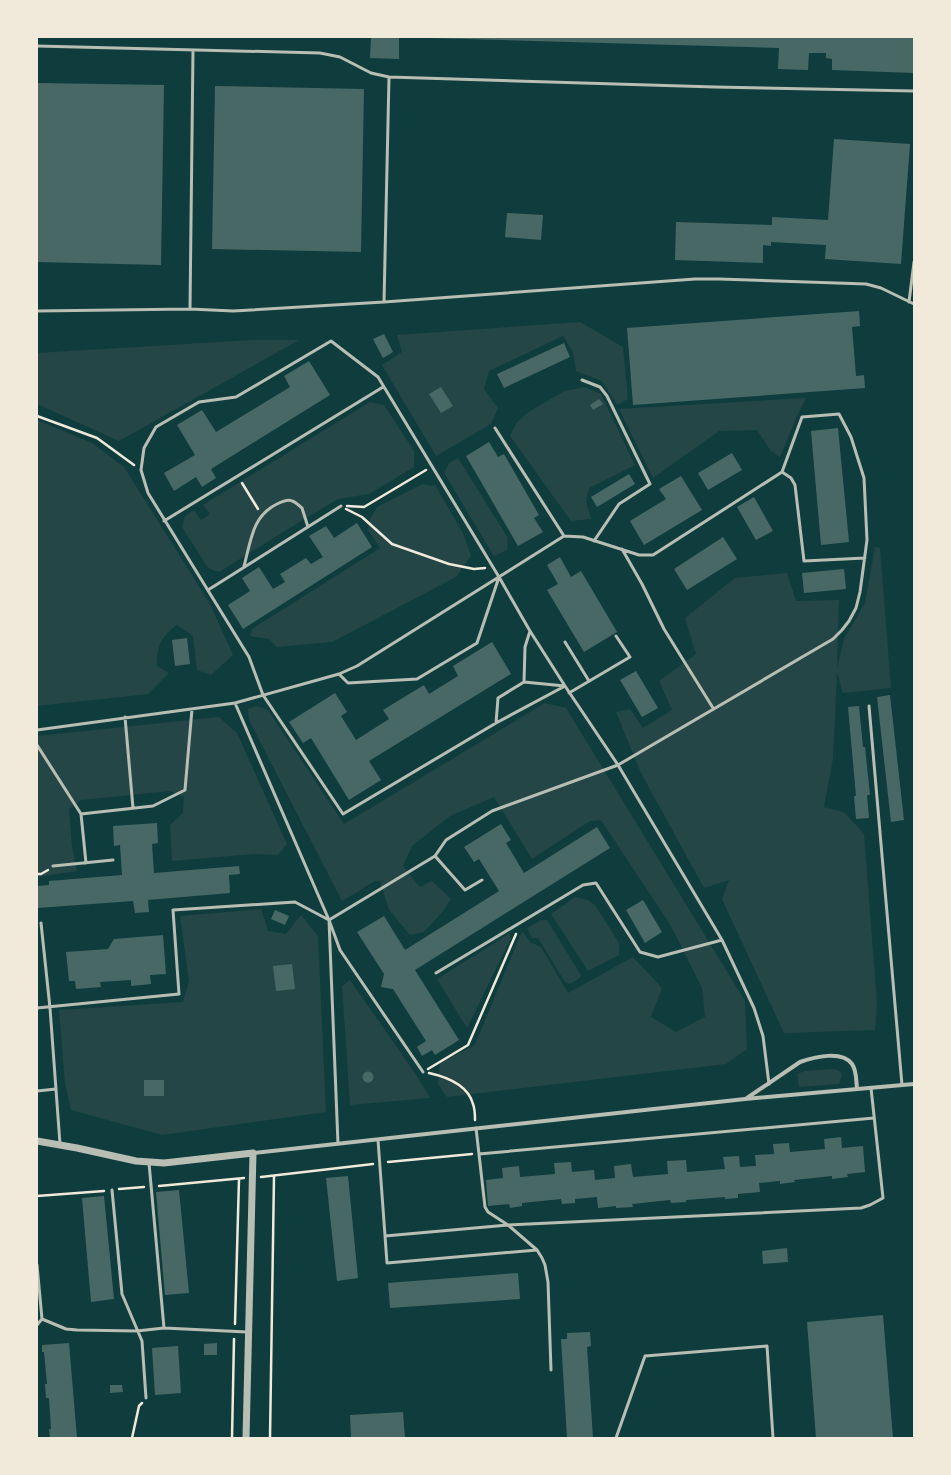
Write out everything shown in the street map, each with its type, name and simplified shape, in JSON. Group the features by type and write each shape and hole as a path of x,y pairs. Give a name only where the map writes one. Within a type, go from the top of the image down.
{"street":[{"path":"745,1099 800,1062 818,1058 841,1056 847,1059 852,1064 856,1075 857,1089"},
{"path":"37,1142 60,1144 136,1161 176,1162 745,1099 914,1084"},
{"path":"246,1438 253,1153"}],"lane":[{"path":"37,46 320,54 340,58 371,73 389,77 715,87 914,91"},
{"path":"190,309 193,50"},
{"path":"384,302 389,77"},
{"path":"909,302 914,262"},
{"path":"37,311 190,309 233,311 384,302 695,279 866,284 881,288 914,304"},
{"path":"564,686 496,723 343,814 263,695 249,657 148,493 141,470 144,448 156,427 199,402 236,397 331,340 378,377 530,631 564,686 618,765 722,940 754,1008 763,1036 769,1084"},
{"path":"582,380 600,387 607,396 650,484 619,504 594,541"},
{"path":"164,521 383,387"},
{"path":"37,730 235,703 339,674 357,666 564,536 583,537 639,555 653,555 782,472 802,417 839,414 850,437 864,478 867,540 856,608 850,621 833,639 618,765 492,811 446,840 435,856 329,920"},
{"path":"495,428 564,536"},
{"path":"782,472 791,478 795,485 804,561 865,558"},
{"path":"244,567 254,528 262,514 282,502 291,500 302,508 308,527"},
{"path":"208,590 341,506"},
{"path":"622,549 642,584 664,629 713,708"},
{"path":"339,674 348,683 417,679 477,643 499,577"},
{"path":"524,682 526,647 530,631"},
{"path":"569,693 630,657 616,636"},
{"path":"565,642 589,681"},
{"path":"496,723 498,698 524,682 564,686"},
{"path":"235,703 329,920 340,950 423,1072"},
{"path":"869,706 902,1085"},
{"path":"81,814 153,806 185,790 192,709"},
{"path":"125,717 132,808"},
{"path":"37,745 81,814 86,863"},
{"path":"435,856 465,890 482,880"},
{"path":"53,866 113,860"},
{"path":"436,973 583,885 596,883 640,952 658,957 722,940"},
{"path":"37,1008 50,1008 179,994 173,910 295,902 329,920"},
{"path":"329,920 338,1144"},
{"path":"41,923 50,1008 60,1144"},
{"path":"385,1236 508,1225 861,1208 883,1198 871,1088"},
{"path":"37,1091 56,1089"},
{"path":"479,1154 874,1118"},
{"path":"476,1128 485,1207 488,1212 508,1225 537,1250 545,1265 548,1282 551,1370"},
{"path":"378,1140 387,1263 537,1250"},
{"path":"149,1162 164,1328"},
{"path":"112,1190 122,1294 142,1341 146,1398"},
{"path":"37,1266 42,1319"},
{"path":"42,1319 66,1329 137,1331 164,1328 248,1332"},
{"path":"37,1324 42,1319"},
{"path":"616,1438 645,1356 767,1346 773,1438"}],"path":[{"path":"37,416 97,438 141,470"},
{"path":"341,506 364,507 431,467"},
{"path":"237,476 262,514"},
{"path":"341,506 362,517 392,544 449,564 474,569 493,567"},
{"path":"423,1072 468,1045 522,922"},
{"path":"423,1072 444,1076 464,1087 473,1104 476,1128"},
{"path":"270,1438 274,1176"},
{"path":"232,1438 239,1179"},
{"path":"132,1438 139,1406 146,1398"}],"shaded area":[{"path":"580,322 623,347 628,399 617,405 602,381 576,371 573,352 563,336 489,371 484,389 498,408 491,424 436,456 382,365 402,352 397,335"},
{"path":"252,340 299,340 119,441 37,404 37,353"},
{"path":"584,387 601,394 635,465 589,488 586,501 591,519 571,521 510,436 517,422 530,411 565,391"},
{"path":"806,398 780,457 771,451 757,430 719,431 653,478 619,409"},
{"path":"370,402 384,405 414,451 414,467 369,494 338,499 219,572 208,568 182,527 185,516 194,510 201,520 210,514 203,505"},
{"path":"37,420 92,443 124,467 210,604 233,655 211,675 197,670 193,636 177,625 163,638 157,653 157,666 169,673 148,694 37,706"},
{"path":"458,458 508,538 507,550 494,556 444,473 449,463"},
{"path":"423,484 430,486 435,485 463,533 471,556 456,577 332,642 277,647 269,639 250,636 252,629 380,548 368,530 369,521 377,507"},
{"path":"875,547 880,548 891,688 843,693 837,672 833,759 824,807 844,812 864,834 877,1004 875,1030 784,1033 722,899 729,880 704,888 641,773 616,712 630,709 643,728 672,710 659,681 696,654 685,618 735,578 787,573 796,601 839,600 837,668 844,639 865,603"},
{"path":"545,703 566,708 745,1001 747,1049 726,1064 447,1097 438,1084 440,1063 475,1045 522,931 530,942 541,947 568,993 633,957 662,988 651,1017 676,1032 705,1017 702,988 671,926 601,820 590,821 532,859 494,797 450,816 412,846 403,866 420,887 432,881 451,899 444,910 424,932 410,935 389,910 380,881 375,881 342,901 249,720 248,709 257,706 268,710 344,824"},
{"path":"219,717 237,733 287,844 278,855 254,854 172,861 170,825 183,813 184,797 170,791 81,800 69,809 72,847 77,871 37,877 37,736"},
{"path":"575,897 588,900 595,905 619,943 619,955 588,971 551,914"},
{"path":"261,909 268,931 286,934 301,915 318,936 326,1112 162,1135 71,1110 65,1083 59,1010 183,1002 189,981 180,916"},
{"path":"541,920 547,920 581,975 580,978 570,984 565,982 538,938 532,938 527,928"},
{"path":"510,933 510,940 467,1028 437,979"},
{"path":"350,980 417,1076 430,1098 350,1105 342,986"},
{"path":"838,1070 842,1074 839,1084 799,1087 797,1074 805,1071"}],"building":[{"path":"371,37 399,37 399,59 370,58"},
{"path":"431,37 914,37 914,73 832,70 832,59 826,58 826,53 809,53 808,70 778,69 779,48"},
{"path":"37,83 164,85 161,265 37,262"},
{"path":"215,86 364,89 361,252 212,249"},
{"path":"834,139 910,144 901,264 825,259 826,245 771,242 771,246 763,245 763,263 675,260 676,222 772,225 772,217 828,220"},
{"path":"507,213 543,215 541,240 505,237"},
{"path":"859,311 860,326 852,327 856,376 864,375 865,388 633,405 627,328"},
{"path":"384,334 393,352 383,358 373,339"},
{"path":"564,343 570,357 504,388 497,374"},
{"path":"309,361 330,395 211,469 216,478 202,487 196,477 174,491 164,473 195,455 177,425 202,410 216,432 290,387 284,376"},
{"path":"441,387 453,406 441,413 429,394"},
{"path":"599,399 603,404 593,410 590,405"},
{"path":"838,428 849,542 821,545 811,431"},
{"path":"489,442 498,457 504,454 539,515 534,518 543,532 518,546 466,456"},
{"path":"732,453 742,470 708,490 698,473"},
{"path":"629,474 635,484 597,507 591,497"},
{"path":"681,476 702,510 644,545 630,521 666,499 659,489"},
{"path":"754,497 773,531 756,540 737,507"},
{"path":"357,523 372,547 243,629 228,605 250,591 242,578 259,567 273,589 285,582 280,574 306,558 311,564 323,557 309,536 326,526 334,538"},
{"path":"723,537 737,559 687,590 674,569"},
{"path":"560,557 571,577 581,571 617,632 584,652 547,590 558,584 547,565"},
{"path":"844,569 846,589 804,593 802,573"},
{"path":"187,638 190,664 175,666 172,640"},
{"path":"492,642 511,674 369,761 381,780 349,800 311,738 303,743 289,722 335,693 347,712 341,716 356,740 389,719 383,710 424,685 429,694 458,676 453,666"},
{"path":"636,671 658,708 642,717 620,680"},
{"path":"890,695 904,820 891,822 877,697"},
{"path":"859,706 870,795 867,795 869,818 856,819 854,796 856,796 848,707"},
{"path":"157,823 158,843 152,844 154,873 239,866 240,874 229,875 230,893 148,900 149,912 135,913 133,901 37,908 37,886 49,885 49,881 122,875 120,845 114,846 113,826"},
{"path":"501,824 511,840 506,843 524,873 597,827 610,848 415,970 459,1040 435,1055 432,1050 422,1056 417,1047 426,1041 393,989 381,987 384,974 357,932 384,916 405,950 499,891 479,859 474,862 464,847"},
{"path":"643,900 662,932 645,943 626,910"},
{"path":"275,910 289,916 285,925 271,919"},
{"path":"163,935 166,974 150,975 151,984 131,986 131,980 100,982 101,987 76,989 75,981 69,981 66,952 108,949 114,939"},
{"path":"292,964 295,989 276,991 273,966"},
{"path":"366,1072 370,1072 372,1073 372,1081 366,1082 363,1079 363,1075"},
{"path":"144,1080 164,1080 164,1096 144,1096"},
{"path":"841,1137 842,1148 863,1146 865,1172 847,1174 848,1177 832,1179 832,1176 794,1180 795,1182 780,1184 780,1181 759,1183 760,1192 738,1194 738,1198 725,1199 725,1197 686,1200 686,1202 671,1203 670,1200 632,1204 633,1207 616,1208 616,1206 598,1208 597,1197 575,1199 575,1203 562,1204 561,1199 522,1203 522,1206 510,1208 509,1204 488,1206 486,1180 503,1178 502,1168 519,1166 520,1177 555,1174 554,1163 571,1162 572,1172 594,1170 595,1180 615,1178 614,1166 631,1164 633,1177 668,1174 667,1161 686,1160 687,1172 725,1169 723,1157 739,1156 740,1167 756,1166 755,1155 774,1154 773,1144 789,1143 790,1152 825,1149 824,1139"},
{"path":"348,1176 358,1278 337,1281 326,1178"},
{"path":"179,1190 189,1293 165,1295 156,1192"},
{"path":"104,1196 114,1299 91,1302 82,1198"},
{"path":"787,1248 788,1262 763,1264 762,1251"},
{"path":"518,1273 520,1299 390,1308 388,1283"},
{"path":"883,1315 893,1438 816,1438 807,1322"},
{"path":"590,1332 591,1346 587,1347 593,1438 567,1438 561,1339 567,1339 567,1333"},
{"path":"69,1343 77,1438 50,1438 49,1429 51,1429 49,1398 46,1398 45,1384 47,1384 42,1345"},
{"path":"217,1343 217,1355 204,1355 204,1344"},
{"path":"178,1346 181,1393 155,1395 152,1348"},
{"path":"110,1385 122,1385 123,1392 110,1393"},
{"path":"403,1412 405,1438 351,1438 350,1415"}]}
